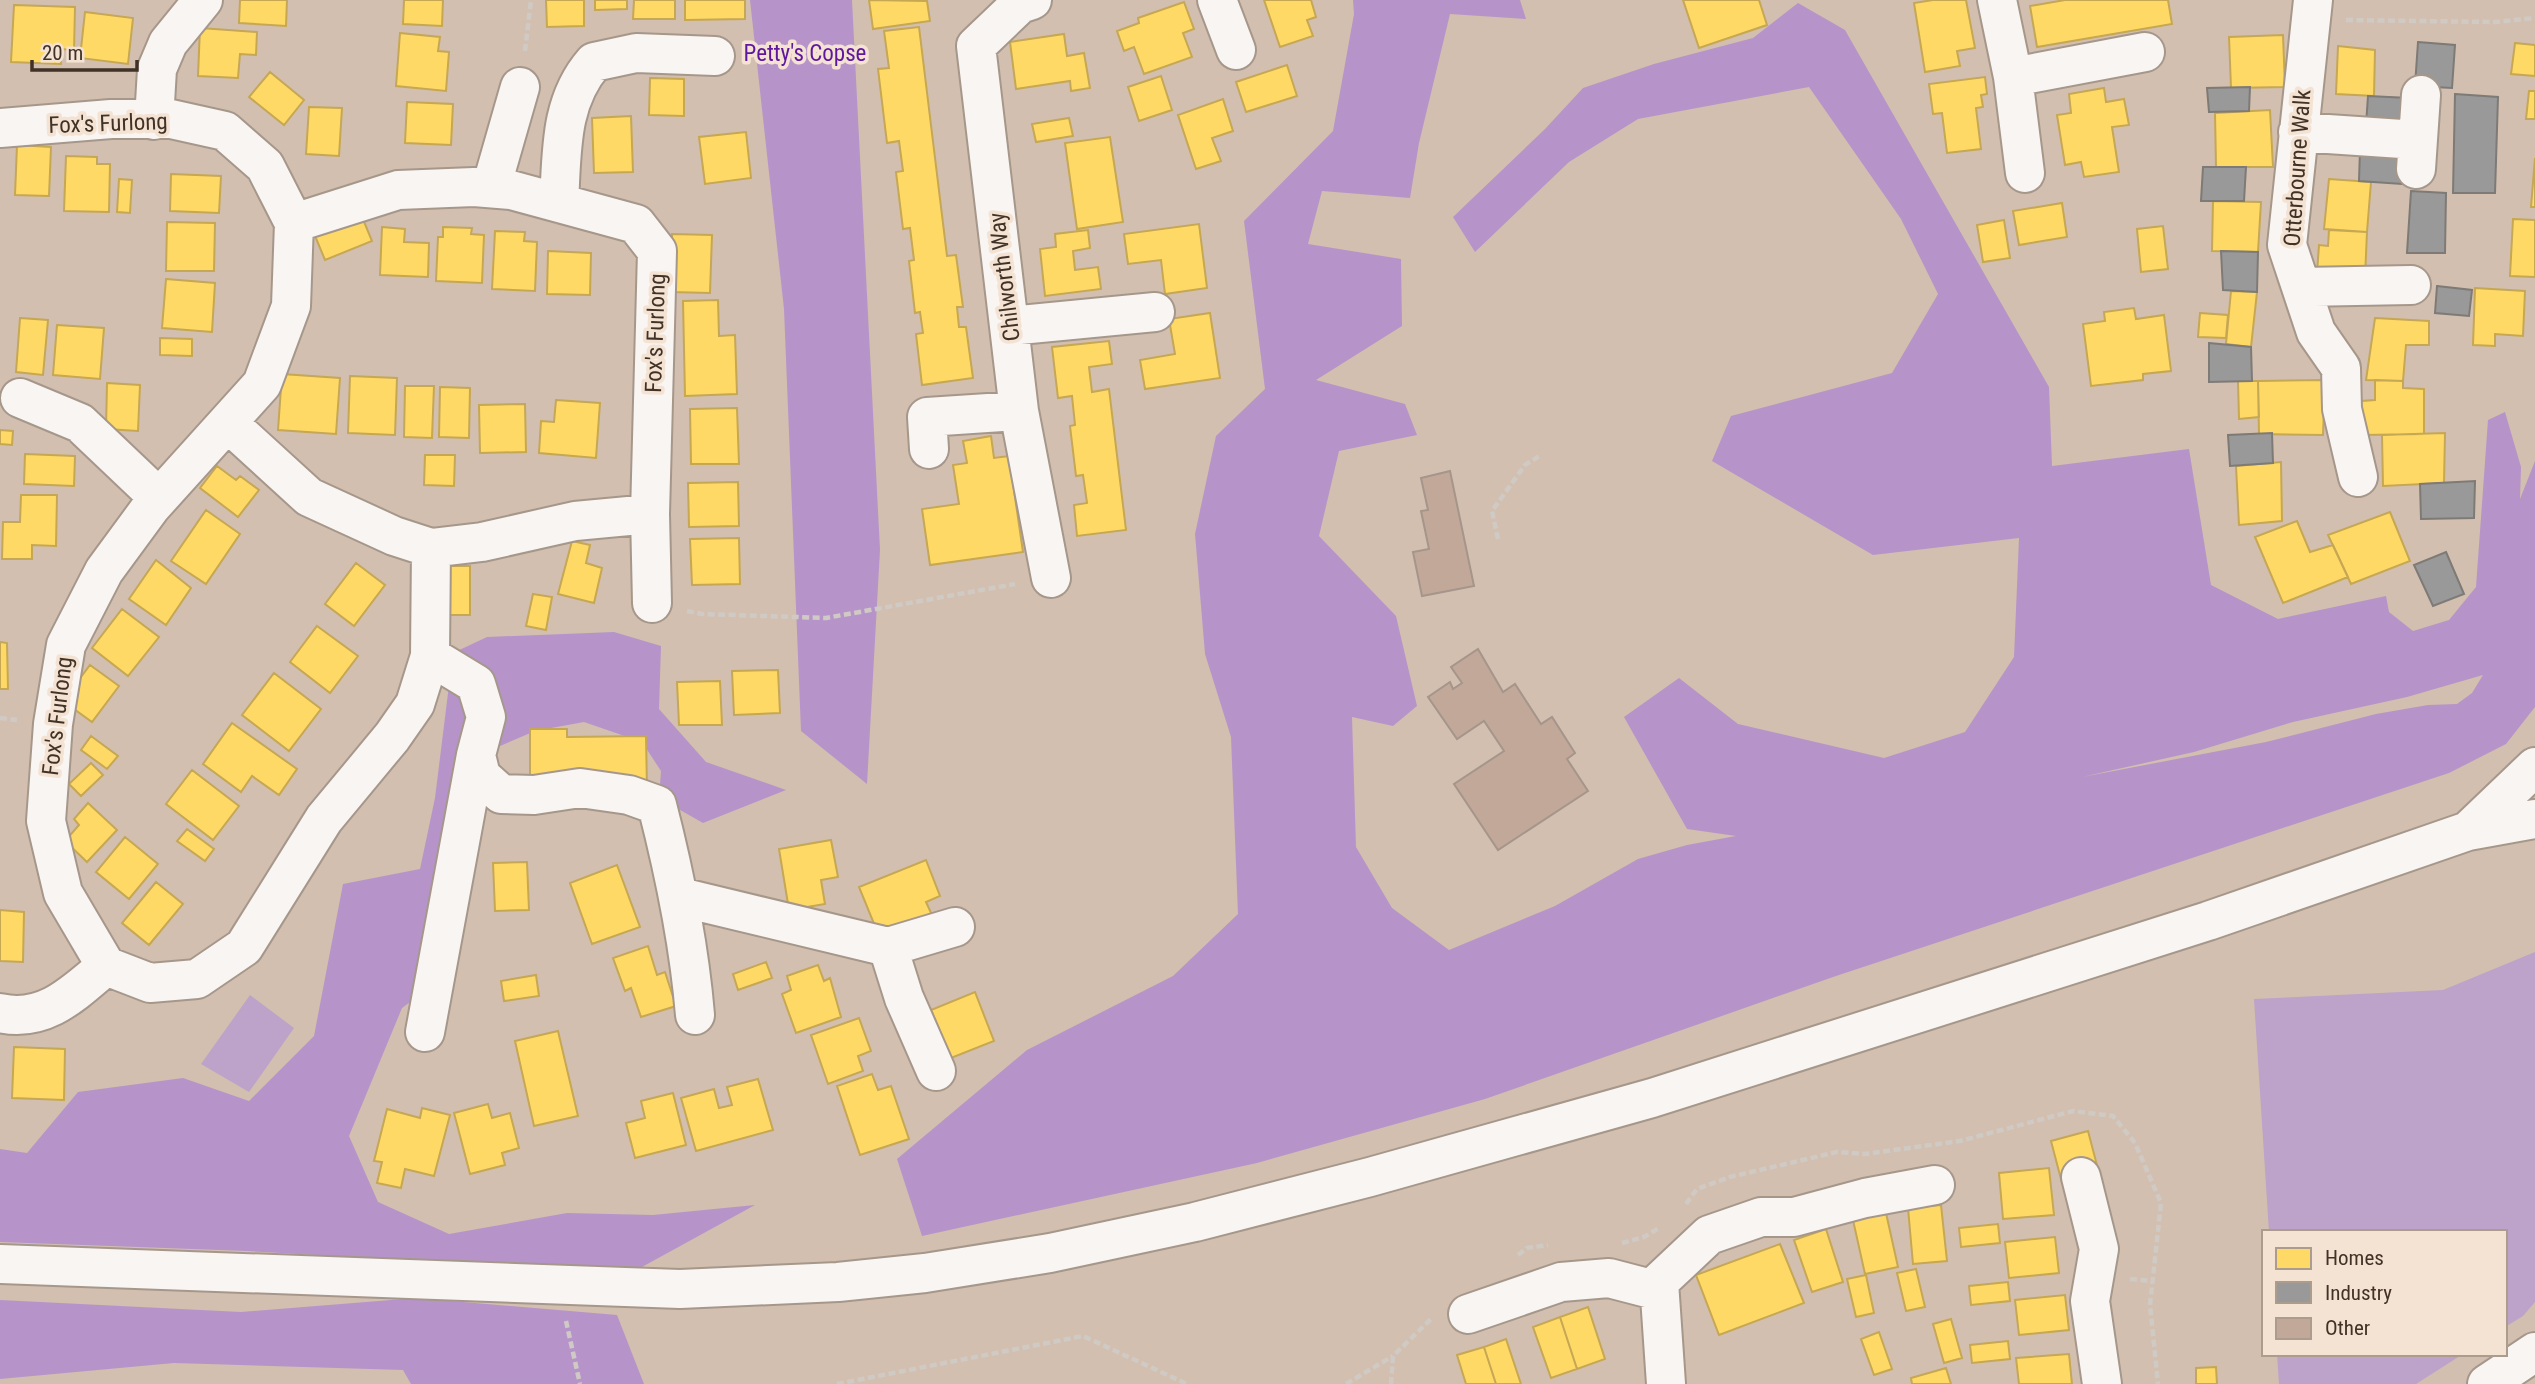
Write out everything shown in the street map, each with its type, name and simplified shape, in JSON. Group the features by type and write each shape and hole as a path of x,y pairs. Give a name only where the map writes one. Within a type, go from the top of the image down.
{"main road":[{"path":"154,120 157,69 168,43 204,0"},
{"path":"1997,0 2013,77 2025,173"},
{"name":"Chilworth Way","path":"1022,1 976,46 1019,411 1051,578"},
{"path":"1217,1 1236,50"},
{"name":"Otterbourne Walk","path":"2312,7 2287,245 2316,332 2341,368 2342,409 2358,477"},
{"path":"2013,77 2145,52"},
{"path":"559,203 564,128 572,93 594,62 636,53 715,55"},
{"path":"491,188 520,87"},
{"path":"2298,132 2416,155 2421,95"},
{"name":"Fox's Furlong","path":"0,128 111,119 171,119 225,131 265,166 294,223 291,306 262,384 229,424 159,498 104,571 66,645 53,724 46,821 63,893 106,966"},
{"name":"Fox's Furlong","path":"294,223 398,190 491,188 636,224 657,251 650,514 652,603"},
{"path":"2301,287 2411,285"},
{"path":"1010,326 1155,312"},
{"path":"20,398 80,423 159,498"},
{"path":"929,449 927,417 1019,411"},
{"path":"229,424 309,497 394,536 431,548 482,542 575,521 650,514"},
{"path":"0,1013 37,1014 46,1011 63,1003 106,966 150,983 197,979 244,947 324,819 392,737 415,704 430,656 431,548"},
{"path":"425,1032 476,755 486,717 476,684 430,656"},
{"path":"476,755 481,776 501,794 534,795 580,788 628,795 657,805 680,897 690,954 695,1015"},
{"path":"2468,831 2535,767"},
{"path":"0,1264 558,1286 716,1289 850,1281 925,1273 1050,1253 1195,1222 1383,1174 1652,1098 2208,921 2468,831 2535,819"},
{"path":"680,897 888,947 955,927"},
{"path":"888,947 904,998 936,1071"},
{"path":"2081,1177 2099,1249 2090,1301 2102,1384"},
{"path":"1666,1384 1659,1282 1709,1235 1760,1217 1794,1217 1865,1198 1935,1185"},
{"path":"1468,1314 1561,1282 1609,1278 1659,1291"},
{"path":"2487,1384 2535,1352"}],"path":[{"path":"520,87 531,0"},
{"path":"2312,7 2355,21 2496,22 2535,18"},
{"path":"1498,540 1492,511 1525,465 1541,455"},
{"path":"652,603 702,614 826,618 1051,578"},
{"path":"558,1286 580,1384"},
{"path":"837,1384 1083,1336 1187,1384"},
{"path":"1346,1384 1393,1356"}],"shaded area":[{"path":"2535,952 2535,1302 2523,1316 2507,1326 2507,1230 2269,1230 2254,999 2443,990"},
{"path":"250,995 294,1028 249,1092 201,1064"},
{"path":"2277,1356 2460,1356 2416,1384 2279,1384"}],"green space":[{"name":"Petty's Copse","path":"750,0 852,0 880,550 867,784 801,731 784,309"},
{"path":"1353,0 1520,0 1526,19 1450,14 1419,143 1410,198 1322,191 1308,244 1401,259 1402,326 1316,380 1405,404 1417,435 1339,451 1319,536 1396,616 1417,706 1393,726 1352,717 1356,847 1392,908 1449,950 1555,906 1638,859 1687,845 1736,836 1687,829 1624,717 1679,678 1738,724 1884,758 1965,732 2014,657 2019,538 1873,555 1712,461 1731,416 1892,373 1938,294 1901,219 1809,87 1638,119 1569,162 1475,252 1453,217 1545,129 1583,88 1654,64 1753,38 1798,3 1845,30 2049,387 2052,466 2189,449 2211,585 2278,619 2386,596 2389,612 2413,631 2449,620 2476,587 2488,420 2505,412 2521,467 2520,499 2535,461 2535,707 2506,744 2449,773 1836,976 1485,1099 1257,1163 922,1236 897,1159 1027,1050 1173,976 1238,914 1231,737 1205,654 1195,534 1216,436 1265,389 1244,221 1333,131 1354,14","holes":["2483,675 2472,693 2457,704 2428,705 2376,714 2266,742 2082,777 2194,752 2293,722 2407,697"]},
{"path":"614,632 661,646 659,709 706,762 786,790 703,823 659,798 661,771 642,742 584,722 535,731 493,749 441,979 402,1008 349,1136 378,1202 449,1234 567,1213 653,1215 755,1205 631,1273 247,1251 0,1242 0,1149 27,1153 78,1092 183,1078 249,1101 314,1036 343,884 420,869 435,798 453,653 487,637"},
{"path":"416,1298 617,1315 644,1384 411,1384 403,1370 174,1363 0,1379 0,1300 241,1312"}],"building: Homes":[{"path":"240,0 287,0 286,26 239,23"},
{"path":"404,0 443,0 442,26 403,24"},
{"path":"546,0 584,0 584,26 547,27"},
{"path":"595,0 627,0 627,9 595,10"},
{"path":"634,0 675,0 675,19 633,19"},
{"path":"685,0 745,0 745,19 685,20"},
{"path":"869,0 927,1 930,21 873,29"},
{"path":"1264,0 1311,0 1316,17 1307,20 1313,36 1280,47"},
{"path":"1683,0 1759,0 1767,25 1699,48"},
{"path":"1966,0 1975,48 1957,51 1960,66 1925,72 1914,3"},
{"path":"2065,0 2168,0 2172,24 2037,47 2030,6"},
{"path":"1184,2 1194,29 1183,33 1192,57 1144,74 1134,47 1124,51 1117,31 1139,23 1138,18"},
{"path":"14,5 75,7 74,50 61,49 61,64 11,62"},
{"path":"85,12 133,18 128,64 80,58"},
{"path":"919,27 947,256 956,255 963,307 957,307 959,327 966,327 973,378 922,385 916,334 923,333 920,312 915,313 909,261 914,260 910,228 903,229 896,172 903,171 899,141 887,143 878,69 889,68 884,31"},
{"path":"200,28 257,32 256,55 240,54 238,78 198,76"},
{"path":"400,33 440,37 438,51 449,52 446,91 396,86"},
{"path":"1064,34 1067,56 1084,53 1090,88 1071,91 1070,81 1016,89 1010,42"},
{"path":"2283,35 2285,87 2231,88 2229,37"},
{"path":"2515,43 2535,45 2535,76 2511,74"},
{"path":"2338,46 2375,50 2374,96 2336,94"},
{"path":"1287,65 1297,96 1246,112 1236,82"},
{"path":"270,72 304,100 284,125 249,97"},
{"path":"1161,76 1172,110 1139,121 1128,87"},
{"path":"1985,77 1987,94 1981,95 1983,107 1976,108 1981,149 1947,153 1942,113 1933,114 1929,84"},
{"path":"650,78 684,79 684,116 649,115"},
{"path":"2104,88 2106,102 2124,99 2129,125 2112,127 2119,172 2084,177 2081,162 2065,165 2057,115 2071,113 2069,94"},
{"path":"2529,91 2535,91 2535,119 2526,119"},
{"path":"1223,99 1233,131 1212,138 1221,161 1196,169 1178,115"},
{"path":"407,102 453,104 451,145 405,143"},
{"path":"309,107 342,108 339,156 306,154"},
{"path":"2270,110 2273,167 2216,167 2215,113"},
{"path":"631,116 633,172 594,173 592,118"},
{"path":"1069,118 1073,136 1036,142 1032,124"},
{"path":"746,132 751,178 705,184 699,137"},
{"path":"1110,137 1123,222 1077,229 1065,143"},
{"path":"17,145 51,147 49,196 15,195"},
{"path":"66,156 97,157 97,164 110,164 109,212 64,211"},
{"path":"2535,158 2535,207 2531,207"},
{"path":"171,174 221,176 219,213 170,211"},
{"path":"119,179 132,180 130,213 117,212"},
{"path":"2329,179 2371,182 2367,232 2324,229"},
{"path":"2213,201 2261,202 2258,252 2212,251"},
{"path":"2062,203 2067,237 2019,245 2013,211"},
{"path":"360,212 372,241 325,260 313,231"},
{"path":"2513,219 2535,220 2535,277 2510,276"},
{"path":"2004,220 2010,258 1983,262 1977,225"},
{"path":"167,222 215,223 214,271 166,271"},
{"path":"1199,224 1207,288 1165,294 1161,260 1128,264 1124,234"},
{"path":"2163,226 2168,269 2141,272 2137,229"},
{"path":"382,227 405,229 404,242 429,243 428,277 380,275"},
{"path":"443,227 472,228 471,234 484,235 482,283 436,281 438,237 443,237"},
{"path":"1088,230 1090,248 1073,251 1075,270 1098,267 1101,289 1045,296 1040,249 1056,247 1055,234"},
{"path":"2329,230 2367,232 2365,277 2317,273 2319,245 2328,246"},
{"path":"495,231 525,232 524,241 537,242 535,291 492,289"},
{"path":"672,234 712,235 710,293 671,292"},
{"path":"548,251 591,253 590,295 547,294"},
{"path":"166,279 215,283 212,332 162,328"},
{"path":"2475,288 2525,291 2523,336 2495,334 2495,346 2473,345"},
{"path":"2231,291 2257,292 2251,347 2226,344"},
{"path":"718,300 719,336 735,335 737,394 685,396 683,301"},
{"path":"2134,308 2136,319 2164,315 2171,371 2143,374 2143,380 2091,386 2083,324 2105,321 2104,312"},
{"path":"1210,313 1220,378 1145,389 1140,360 1175,354 1169,319"},
{"path":"2200,313 2228,315 2226,338 2198,337"},
{"path":"20,318 48,320 43,375 16,372"},
{"path":"2375,318 2429,321 2429,345 2406,345 2403,381 2366,380"},
{"path":"57,325 104,328 100,379 53,375"},
{"path":"160,338 192,339 192,356 160,355"},
{"path":"1109,341 1112,364 1089,367 1092,392 1109,389 1126,530 1077,536 1074,505 1087,503 1083,475 1076,476 1070,426 1075,425 1072,396 1058,398 1052,347"},
{"path":"282,374 340,378 336,434 278,430"},
{"path":"350,376 397,378 395,435 348,433"},
{"path":"2325,380 2323,435 2259,434 2258,381"},
{"path":"2375,380 2403,381 2403,388 2424,389 2424,434 2362,435 2361,401 2375,400"},
{"path":"2238,381 2258,381 2259,417 2239,419"},
{"path":"107,383 140,385 138,431 106,429"},
{"path":"405,386 434,386 432,438 404,437"},
{"path":"440,387 470,388 469,438 439,437"},
{"path":"556,400 600,403 596,458 539,453 541,421 554,422"},
{"path":"525,404 526,452 480,453 479,405"},
{"path":"737,408 739,464 691,464 690,409"},
{"path":"0,430 13,431 12,445 0,444"},
{"path":"2445,433 2444,483 2383,486 2382,435"},
{"path":"991,436 994,458 1009,456 1023,552 930,565 922,509 959,504 953,465 967,463 963,441"},
{"path":"25,454 75,456 74,486 24,484"},
{"path":"425,455 455,455 454,486 424,485"},
{"path":"2281,462 2282,521 2239,525 2236,466"},
{"path":"217,466 236,480 240,476 259,490 238,517 200,488"},
{"path":"738,482 739,526 689,527 688,483"},
{"path":"21,495 57,495 56,546 32,545 32,559 2,559 3,522 20,522"},
{"path":"206,510 240,534 206,584 171,561"},
{"path":"2390,512 2410,561 2351,584 2328,535"},
{"path":"2297,521 2310,552 2333,545 2348,577 2283,603 2255,537"},
{"path":"739,538 740,584 692,585 690,539"},
{"path":"572,541 590,545 586,563 602,568 594,603 558,594"},
{"path":"156,560 191,588 166,625 129,599"},
{"path":"356,563 385,585 354,626 325,604"},
{"path":"440,566 470,566 470,615 435,615"},
{"path":"533,594 552,597 546,630 526,626"},
{"path":"122,609 159,637 128,676 92,648"},
{"path":"317,626 358,656 330,693 290,662"},
{"path":"0,642 7,643 8,689 0,689"},
{"path":"90,665 119,686 92,722 63,701"},
{"path":"778,670 780,713 734,715 732,671"},
{"path":"274,673 321,709 289,751 242,715"},
{"path":"720,681 722,725 679,725 677,682"},
{"path":"232,723 297,769 279,795 252,776 241,792 203,764"},
{"path":"530,729 567,729 567,737 646,736 647,789 530,788"},
{"path":"91,736 118,756 107,769 81,750"},
{"path":"91,763 103,775 81,796 69,784"},
{"path":"192,770 239,806 213,840 166,804"},
{"path":"88,803 117,830 87,862 65,841 79,825 74,819"},
{"path":"187,829 214,849 205,861 177,841"},
{"path":"125,837 158,864 129,899 96,872"},
{"path":"831,840 838,877 821,880 825,904 789,910 779,849"},
{"path":"926,860 940,896 926,902 932,915 879,936 859,887"},
{"path":"527,862 529,910 495,911 493,863"},
{"path":"617,865 640,927 592,944 570,883"},
{"path":"156,882 183,904 149,945 122,923"},
{"path":"0,910 24,912 23,962 0,961"},
{"path":"648,946 657,975 665,972 676,1006 641,1017 631,988 625,991 613,958"},
{"path":"766,962 772,978 738,990 733,974"},
{"path":"818,965 824,981 830,978 841,1017 796,1033 782,994 791,990 787,976"},
{"path":"536,975 539,996 504,1001 501,981"},
{"path":"975,992 994,1041 951,1058 931,1010"},
{"path":"859,1018 871,1051 858,1056 863,1071 828,1084 811,1035"},
{"path":"558,1031 578,1116 534,1126 515,1041"},
{"path":"14,1047 65,1049 64,1100 12,1098"},
{"path":"872,1074 878,1090 891,1086 909,1139 860,1155 837,1086"},
{"path":"758,1079 773,1130 696,1151 681,1098 714,1089 719,1108 732,1105 727,1087"},
{"path":"673,1093 686,1145 635,1158 626,1123 645,1118 641,1101"},
{"path":"488,1104 492,1118 510,1113 519,1148 502,1153 505,1165 470,1174 454,1113"},
{"path":"422,1108 450,1115 434,1176 405,1169 401,1188 377,1183 382,1162 374,1161 387,1109 420,1118"},
{"path":"2088,1131 2099,1173 2062,1183 2051,1141"},
{"path":"2049,1168 2054,1215 2003,1219 1999,1173"},
{"path":"1941,1205 1947,1261 1913,1264 1908,1208"},
{"path":"1886,1213 1898,1267 1865,1274 1853,1220"},
{"path":"1998,1224 2000,1243 1961,1247 1959,1228"},
{"path":"1826,1229 1843,1282 1812,1292 1794,1240"},
{"path":"2055,1237 2059,1273 2009,1278 2005,1242"},
{"path":"1780,1244 1804,1303 1719,1335 1696,1275"},
{"path":"1916,1269 1925,1307 1906,1311 1897,1273"},
{"path":"1866,1275 1874,1313 1856,1317 1847,1279"},
{"path":"2008,1282 2010,1301 1971,1305 1969,1286"},
{"path":"2065,1295 2069,1330 2019,1335 2015,1300"},
{"path":"1588,1307 1605,1359 1577,1369 1560,1317"},
{"path":"1560,1317 1577,1369 1551,1378 1533,1327"},
{"path":"1951,1319 1962,1358 1944,1363 1933,1324"},
{"path":"1879,1332 1892,1369 1874,1375 1861,1339"},
{"path":"1506,1339 1521,1384 1496,1384 1484,1347"},
{"path":"2008,1341 2010,1359 1972,1363 1970,1345"},
{"path":"1484,1347 1496,1384 1466,1384 1457,1355"},
{"path":"2069,1354 2072,1384 2019,1384 2016,1358"},
{"path":"2216,1367 2217,1384 2196,1384 2196,1368"},
{"path":"1946,1368 1951,1384 1912,1384 1911,1378"}],"building: Industry":[{"path":"2418,42 2455,45 2452,88 2415,86"},
{"path":"2250,87 2249,111 2209,112 2207,88"},
{"path":"2455,94 2498,97 2495,193 2453,193"},
{"path":"2368,96 2409,98 2406,129 2366,125"},
{"path":"2360,150 2403,153 2402,184 2359,181"},
{"path":"2203,167 2246,167 2244,201 2201,201"},
{"path":"2411,191 2446,193 2445,253 2407,253"},
{"path":"2221,251 2258,252 2257,292 2223,290"},
{"path":"2437,286 2472,290 2469,316 2435,313"},
{"path":"2209,343 2251,347 2252,381 2209,382"},
{"path":"2272,433 2273,463 2230,466 2228,435"},
{"path":"2475,481 2474,518 2421,519 2420,484"},
{"path":"2446,552 2464,594 2433,606 2414,565"}],"building: Other":[{"path":"1450,471 1474,586 1422,596 1413,552 1429,549 1421,511 1428,510 1421,478"},
{"path":"1478,649 1503,692 1515,684 1541,724 1552,717 1575,753 1567,759 1588,791 1498,850 1454,784 1504,751 1484,721 1457,739 1428,697 1450,682 1453,689 1462,683 1451,667"}]}
